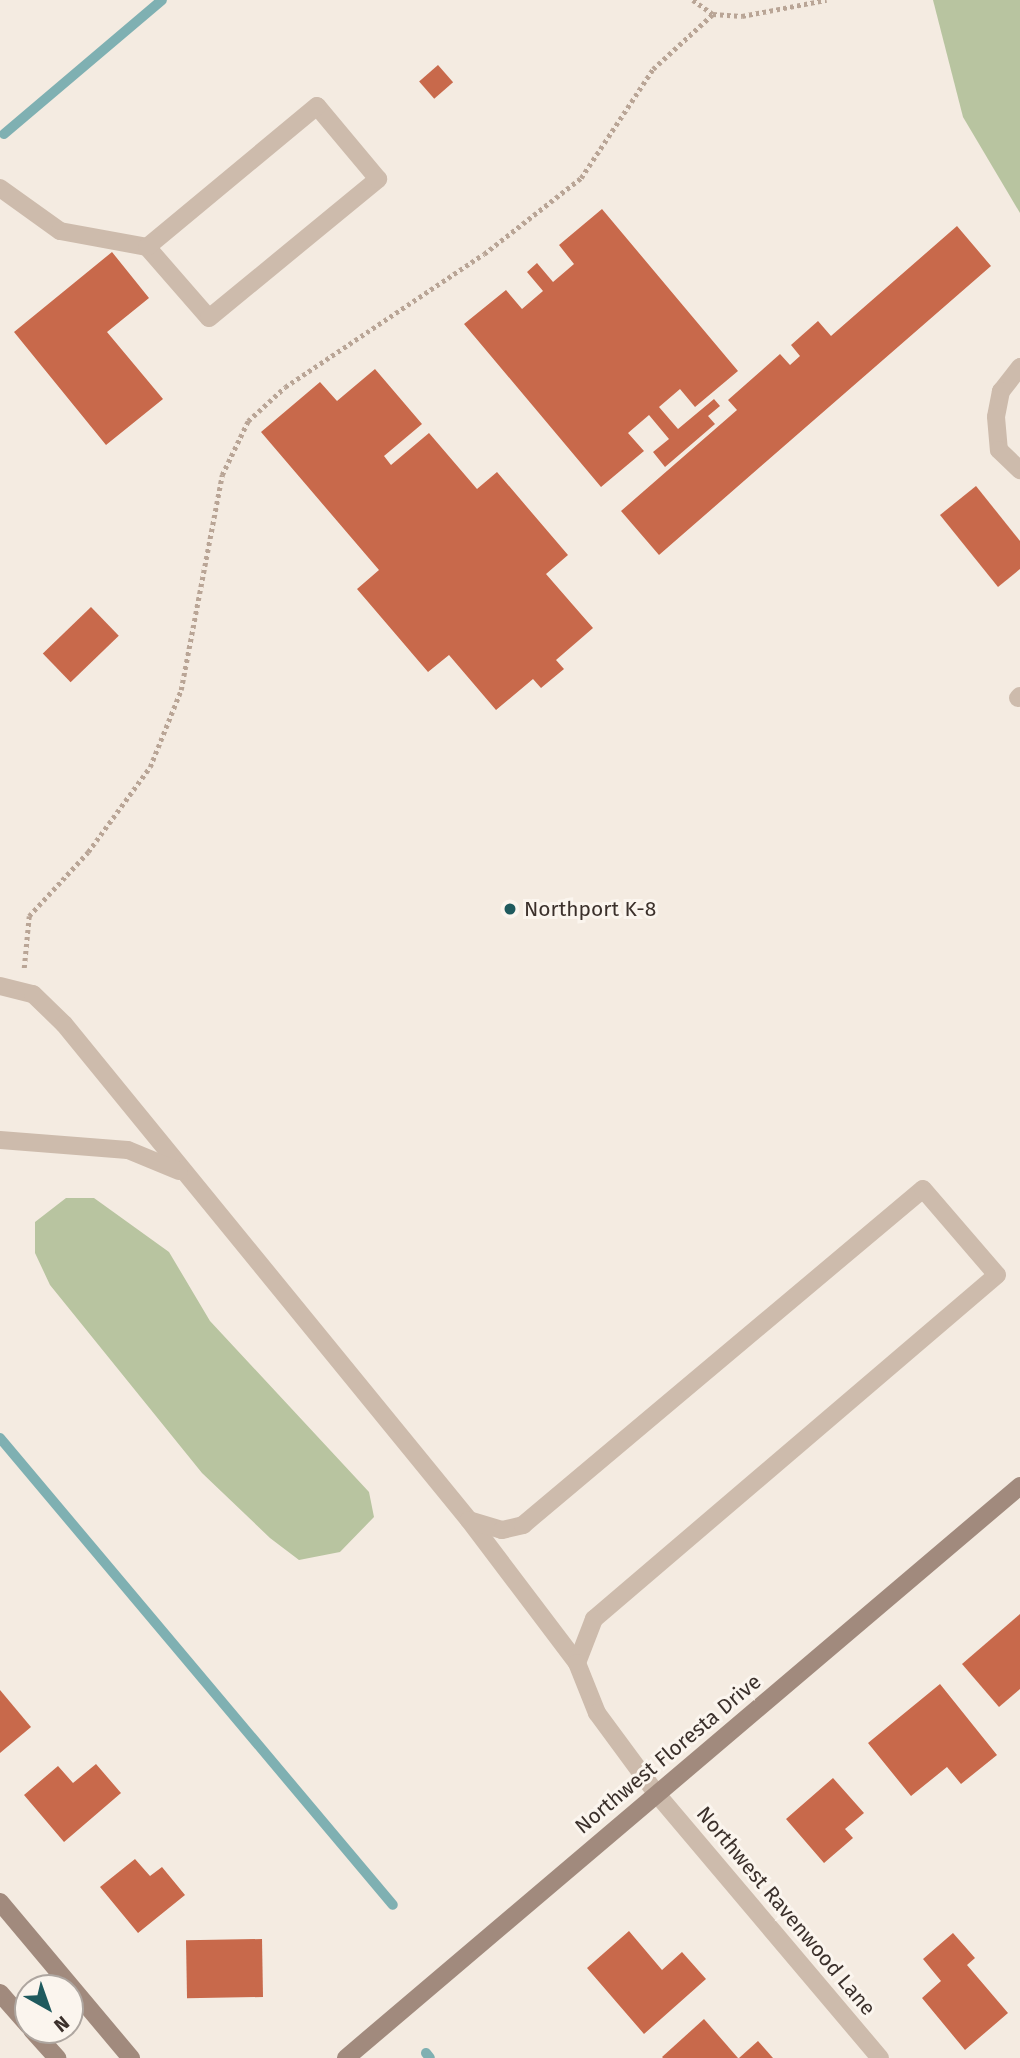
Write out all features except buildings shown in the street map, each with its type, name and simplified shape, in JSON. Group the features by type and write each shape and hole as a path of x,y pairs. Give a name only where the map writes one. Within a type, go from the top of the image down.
{"street":[{"path":"0,188 60,231 147,247 209,318 378,179 317,106 147,247"},
{"path":"1020,367 1001,391 996,417 999,450 1020,470"},
{"path":"0,986 33,993"},
{"name":"Northwest Ravenwood Lane","path":"33,993 188,1176 469,1520 577,1663 597,1713 656,1793 880,2058"},
{"path":"0,1140 128,1150 188,1176"},
{"path":"469,1520 502,1530 523,1525 923,1189 997,1275 594,1619 577,1663"},
{"name":"Northwest Floresta Drive","path":"346,2058 1020,1486"},
{"path":"0,1902 131,2058"},
{"path":"0,1993 14,2009"},
{"path":"44,2044 57,2058"}],"path":[{"path":"693,0 713,14 765,14 826,0"},
{"path":"33,993 22,948 29,916 88,852 150,767 181,690 222,475 248,421 285,387 484,254 581,178 653,69 713,14"}],"green space":[{"path":"933,0 1020,0 1020,213 963,117"},
{"path":"66,1198 94,1198 169,1252 210,1321 369,1492 374,1517 340,1552 299,1560 270,1538 202,1473 50,1285 35,1253 35,1222"}],"waterway":[{"path":"4,134 162,0"},
{"path":"0,1438 393,1905"},
{"path":"426,2053 430,2058"}],"place":[{"name":"Northport K-8","path":"510,909"}]}
